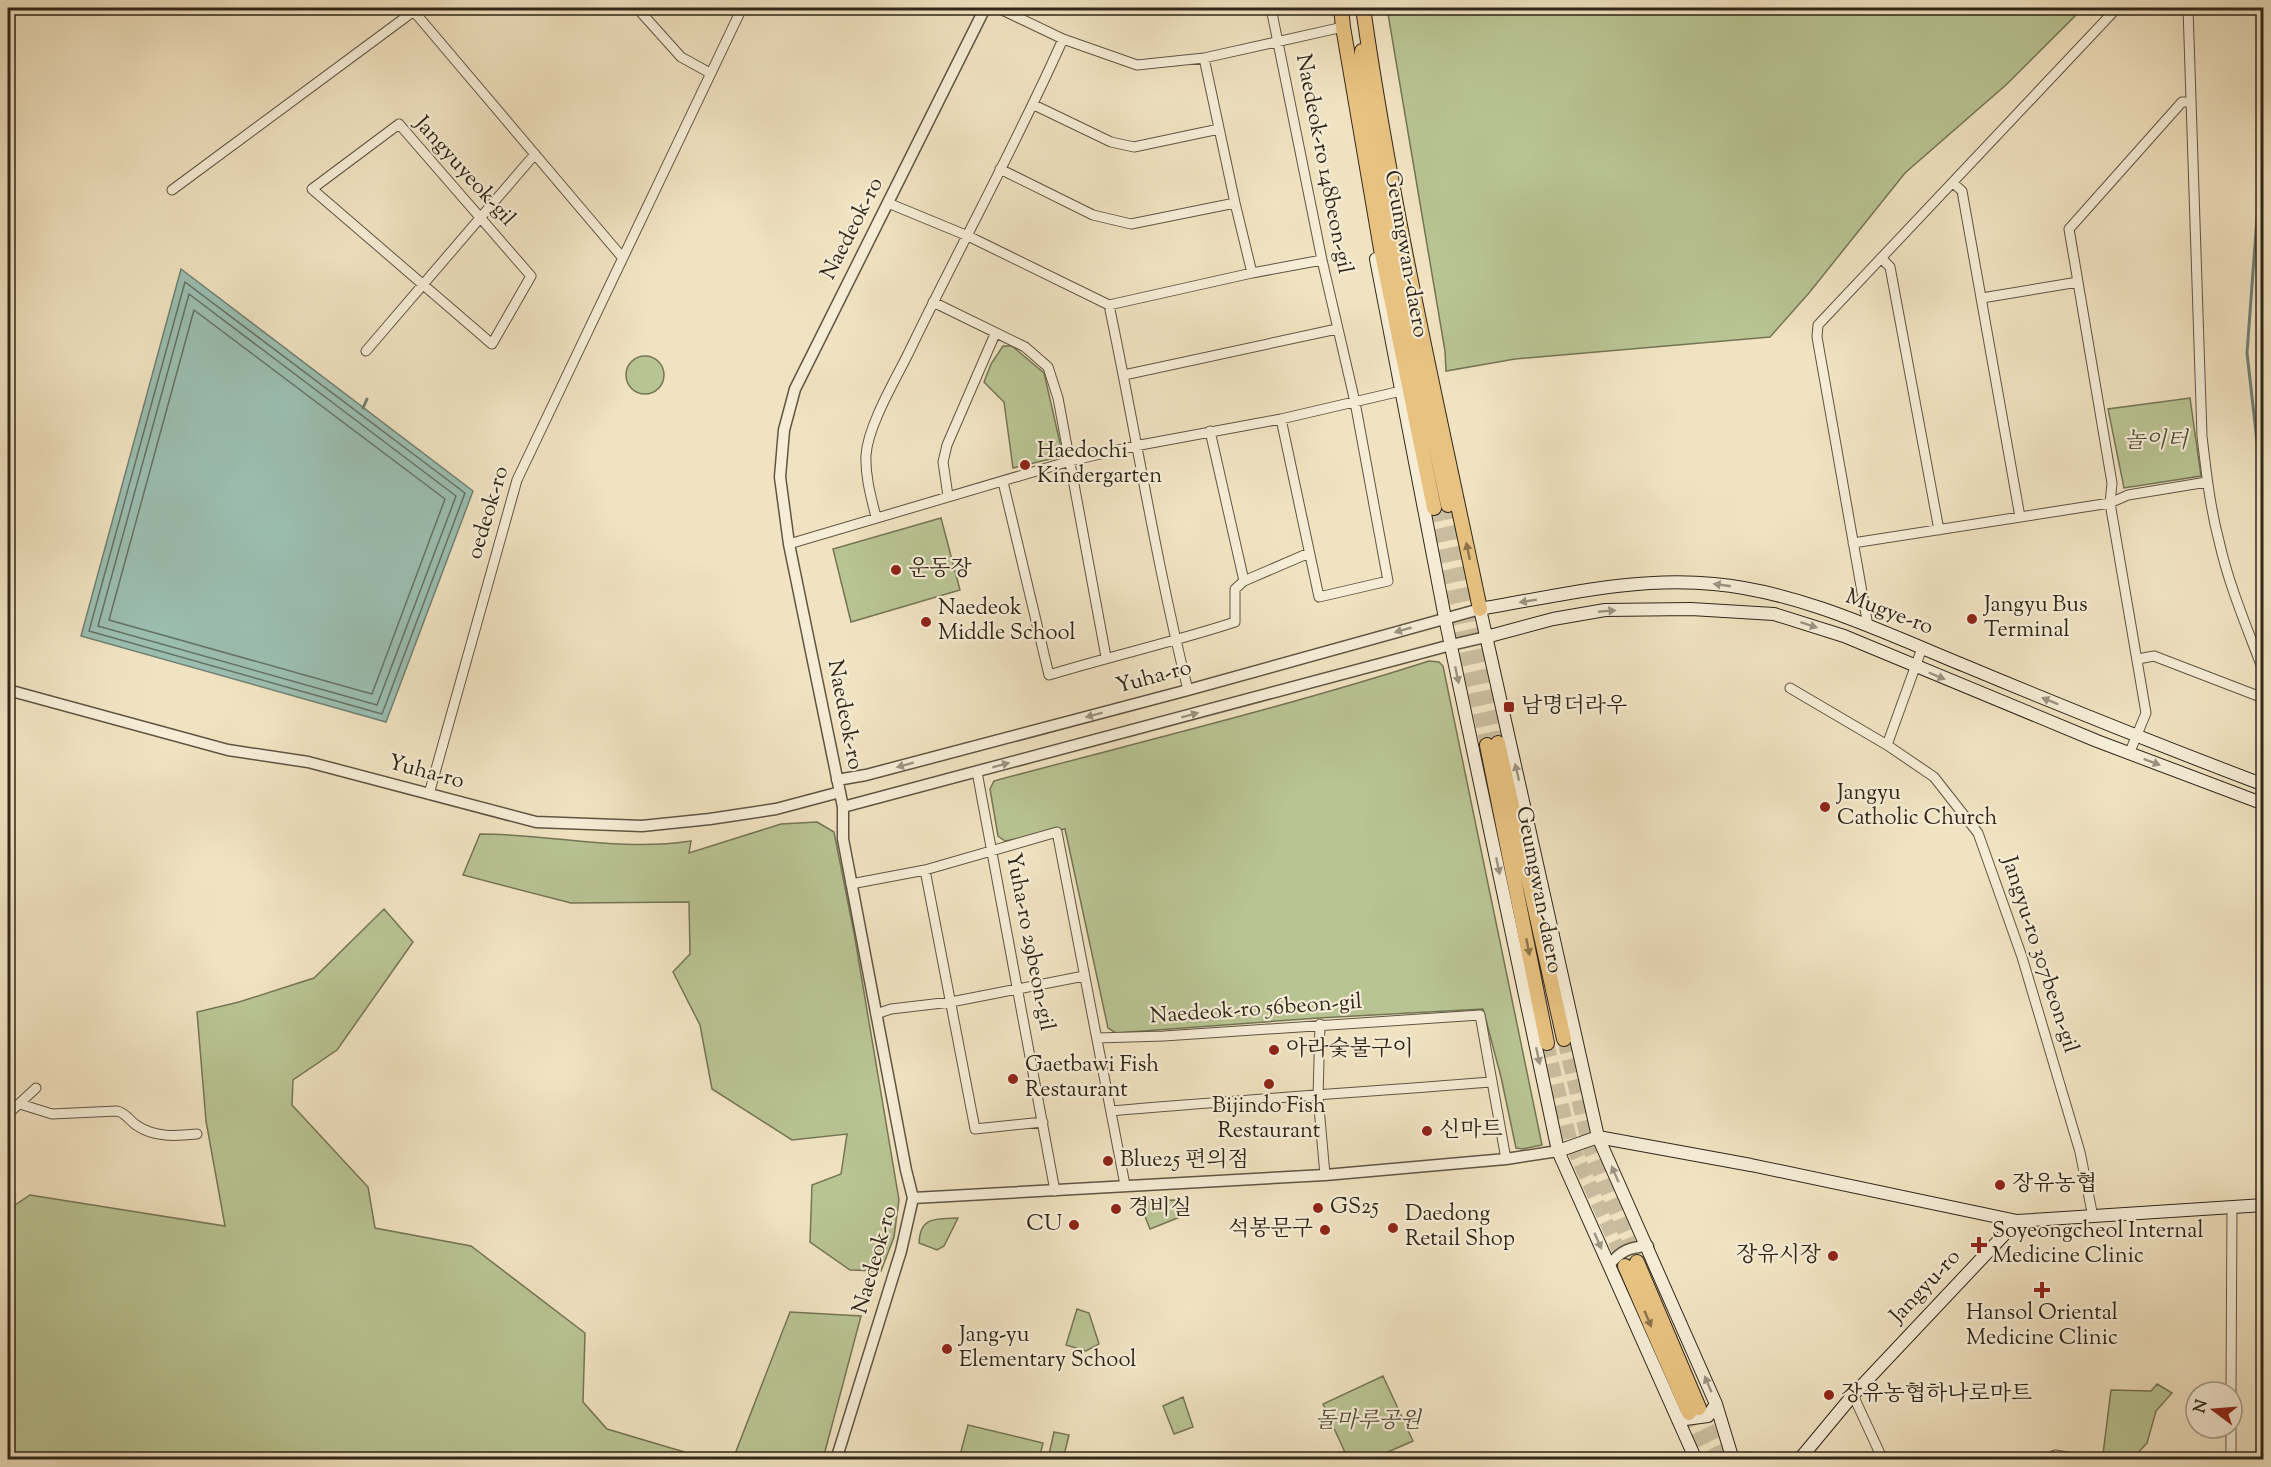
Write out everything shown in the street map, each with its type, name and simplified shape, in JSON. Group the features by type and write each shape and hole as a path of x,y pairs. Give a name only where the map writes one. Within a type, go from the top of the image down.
{"main road":[{"name":"Geumgwan-daero","path":"1341,8 1383,260 1441,507 1362,81 1362,8"},
{"path":"1362,8 1392,186 1480,609 1598,1137 1716,1404 1733,1460"},
{"path":"1369,177 1376,254 1445,618 1558,1151 1609,1265 1688,1414"},
{"name":"Mugye-ro","path":"1480,609 1643,582 1713,584 1758,590 1868,626 2136,737 2264,785"},
{"name":"Mugye-ro","path":"1486,637 1553,619 1605,610 1682,609 1774,614 1844,636 2129,754 2264,804"},
{"name":"Geumgwan-daero","path":"1547,1043 1492,744 1564,1039"},
{"path":"1558,1151 1598,1137 1721,1159 2017,1221 2264,1205"},
{"name":"Jangyu-ro","path":"1798,1460 1853,1395 2017,1221"},
{"path":"1631,1264 1688,1414 1695,1460"},
{"path":"1688,1414 1708,1416 1716,1404"}],"street":[{"path":"637,8 681,57 711,74"},
{"name":"oedeok-ro","path":"429,794 517,480 742,8"},
{"name":"Naedeok-ro","path":"836,1460 901,1251 914,1198 906,1170 851,884 843,839 843,807 789,544 780,477 783,430 795,389 985,8"},
{"path":"999,8 1063,39 1137,65 1204,58 1343,27"},
{"name":"Naedeok-ro 148beon-gil","path":"1270,8 1279,42 1322,260 1355,402 1388,581 1319,597 1309,553"},
{"path":"1868,626 1816,337 1818,325 2117,8"},
{"path":"2188,8 2202,436 2207,482 2219,542 2236,598 2264,673"},
{"path":"172,190 414,9 622,257"},
{"path":"876,518 869,485 866,453 874,424 933,302 1034,105 1063,39"},
{"path":"1204,58 1252,273"},
{"path":"2129,754 2146,713 2110,503 2112,483 2069,229 2182,102 2191,102"},
{"path":"1034,105 1111,142 1134,147 1219,129"},
{"name":"Jangyuyeok-gil","path":"399,124 480,217 531,276 492,344 312,189 399,124"},
{"path":"366,351 535,154"},
{"path":"1000,169 1093,215 1131,224 1235,203"},
{"path":"1953,183 1962,191 2020,517"},
{"path":"888,203 968,236 1109,305 1322,260"},
{"path":"1881,258 1890,267 1938,530"},
{"path":"1982,298 2078,282"},
{"path":"933,302 1025,347 1048,367 1058,399 1107,657"},
{"path":"1109,305 1124,375 1135,446 1188,690"},
{"path":"1124,375 1337,329"},
{"path":"948,496 943,462 947,445 995,334"},
{"path":"789,544 1070,461 1401,391"},
{"path":"1003,482 1049,675 1107,657 1176,641 1235,622 1235,589 1244,581 1309,553 1281,418"},
{"path":"1210,431 1244,581"},
{"path":"1853,543 2110,503 2128,495 2207,482"},
{"name":"Yuha-ro","path":"837,780 866,775 1188,690 1480,609"},
{"name":"Yuha-ro","path":"843,807 1486,637"},
{"path":"1887,745 1922,648"},
{"path":"2138,659 2154,656 2258,696 2264,695"},
{"name":"Jangyu-ro 307beon-gil","path":"1790,688 1887,745 1934,777 1978,833 2032,991 2080,1152 2093,1217"},
{"name":"Yuha-ro","path":"8,690 228,750 308,762 536,822 642,826 776,809 840,792"},
{"name":"Yuha-ro 29beon-gil","path":"977,772 1055,1191"},
{"path":"851,884 926,870 1057,831 1125,1185"},
{"path":"926,870 975,1129 1043,1122"},
{"path":"876,1014 891,1009 951,1002 1084,976"},
{"name":"Naedeok-ro 56beon-gil","path":"1097,1038 1164,1036 1480,1015 1491,1082"},
{"path":"1320,1024 1318,1096 1325,1175"},
{"path":"1111,1112 1243,1099 1318,1096 1491,1082 1506,1159"},
{"path":"8,1114 36,1088"},
{"path":"20,1104 52,1114 122,1112 136,1125 156,1134 172,1137 197,1134"},
{"path":"914,1198 1325,1175 1506,1159 1558,1151"},
{"path":"2231,1380 2232,1207"},
{"path":"1609,1265 1621,1251 1633,1246 1648,1246"},
{"path":"1853,1395 1883,1460"},
{"path":"2230,1460 2231,1440"},
{"path":"2044,1460 2055,1455 2086,1460"}],"green space":[{"path":"1387,8 2083,8 2007,84 1905,173 1809,293 1770,337 1515,359 1446,371 1445,351"},
{"path":"1003,346 1012,346 1044,373 1063,456 1013,468 1004,402 984,382 991,364"},
{"path":"645,356 658,362 664,375 658,388 645,394 632,388 626,375 632,362"},
{"name":"놀이터","path":"2190,398 2201,476 2124,488 2108,409"},
{"name":"운동장","path":"941,518 960,590 851,622 833,549"},
{"path":"1429,661 1439,662 1443,666 1542,1145 1516,1148 1501,1077 1483,1009 1116,1033 1108,1028 1065,829 1005,841 998,836 990,789 994,781 1267,709"},
{"path":"817,822 834,832 854,933 899,1200 894,1237 881,1271 850,1270 810,1242 812,1185 841,1174 847,1134 792,1140 712,1089 700,1025 673,972 690,954 689,902 571,903 463,875 480,834 638,845 691,841 689,853 781,824"},
{"path":"384,909 413,942 337,1050 293,1080 292,1105 368,1187 375,1228 471,1246 585,1333 583,1402 607,1429 708,1459 8,1459 8,1210 30,1195 225,1226 206,1121 197,1012 239,1002 314,978"},
{"path":"1178,1200 1185,1215 1150,1229 1139,1201"},
{"path":"958,1218 944,1246 937,1250 919,1243 922,1228 926,1223 936,1219"},
{"path":"1077,1309 1089,1313 1099,1344 1086,1351 1066,1345"},
{"path":"790,1312 861,1316 823,1459 733,1459"},
{"name":"돌마루공원","path":"1383,1376 1413,1441 1372,1459 1348,1459 1323,1404"},
{"path":"2157,1384 2172,1393 2156,1411 2147,1443 2134,1457 2103,1454 2111,1390 2151,1391"},
{"path":"1183,1397 1193,1427 1174,1434 1163,1406"},
{"path":"968,1425 1043,1443 1039,1459 959,1459"},
{"path":"1054,1432 1069,1435 1063,1459 1048,1459"}],"water":[{"path":"181,269 473,491 386,722 81,636"}],"waterway":[{"path":"2264,123 2247,353 2258,450 2264,478"},
{"path":"363,408 367,399"}],"tunnel":[{"path":"1448,505 1498,743"},
{"path":"1434,508 1487,745"},
{"path":"1564,1039 1590,1150 1637,1262"},
{"path":"1547,1043 1571,1143 1625,1264"},
{"path":"1699,1408 1722,1460"},
{"path":"1689,1413 1709,1460"}],"place":[{"name":"Haedochi Kindergarten","path":"1025,465"},
{"name":"운동장","path":"896,570"},
{"name":"Jangyu Bus Terminal","path":"1972,619"},
{"name":"Naedeok Middle School","path":"926,622"},
{"name":"남명더라우","path":"1509,707"},
{"name":"Jangyu Catholic Church","path":"1825,807"},
{"name":"아라숯불구이","path":"1274,1050"},
{"name":"Gaetbawi Fish Restaurant","path":"1013,1079"},
{"name":"Bijindo Fish Restaurant","path":"1269,1084"},
{"name":"신마트","path":"1427,1131"},
{"name":"Blue25 편의점","path":"1108,1161"},
{"name":"장유농협","path":"2000,1185"},
{"name":"GS25","path":"1318,1208"},
{"name":"경비실","path":"1116,1209"},
{"name":"CU","path":"1074,1225"},
{"name":"Daedong Retail Shop","path":"1393,1228"},
{"name":"석봉문구","path":"1325,1230"},
{"name":"Soyeongcheol Internal Medicine Clinic","path":"1979,1245"},
{"name":"장유시장","path":"1833,1256"},
{"name":"Hansol Oriental Medicine Clinic","path":"2042,1290"},
{"name":"Jang-yu Elementary School","path":"947,1349"},
{"name":"장유농협하나로마트","path":"1829,1395"}]}
